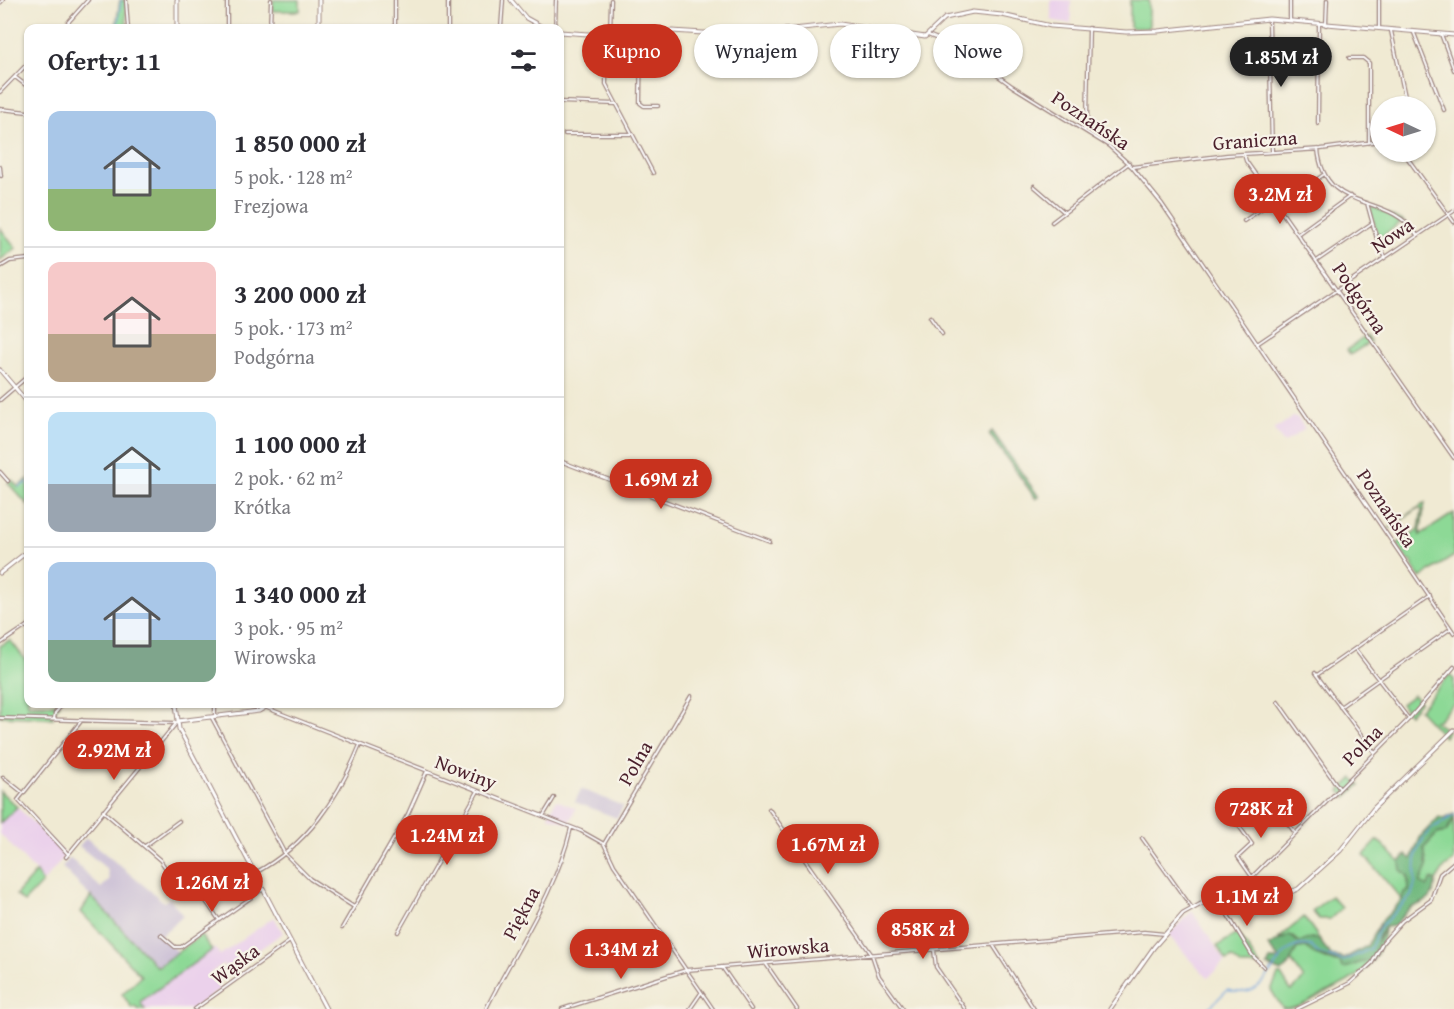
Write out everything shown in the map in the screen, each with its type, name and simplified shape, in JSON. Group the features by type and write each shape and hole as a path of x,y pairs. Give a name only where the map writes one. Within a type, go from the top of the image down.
{"street":[{"path":"67,24 88,0"},
{"path":"126,0 128,24"},
{"path":"177,0 177,24"},
{"path":"227,0 227,24"},
{"path":"270,24 271,0"},
{"path":"319,0 319,24"},
{"path":"395,0 395,24"},
{"path":"448,0 448,24"},
{"path":"501,24 503,0"},
{"path":"555,24 556,0"},
{"path":"609,24 610,0"},
{"path":"1290,0 1290,20"},
{"path":"1326,24 1327,0"},
{"path":"1379,0 1379,30"},
{"path":"503,7 512,1 526,18 537,24"},
{"path":"928,35 943,19 970,12 1002,15 1051,27 1154,32 1269,19 1454,35"},
{"path":"1269,19 1272,152"},
{"name":"Poznańska","path":"682,32 738,35 840,24 928,35 968,53 1010,85 1109,146 1129,163 1158,199 1454,633"},
{"path":"1318,124 1319,24"},
{"path":"1084,131 1087,118 1089,28"},
{"path":"1391,31 1405,96"},
{"name":"Poznańska","path":"564,33 582,33"},
{"path":"1414,33 1444,110"},
{"path":"1441,34 1454,70"},
{"path":"1349,58 1363,58 1369,63 1369,143"},
{"path":"0,93 24,67"},
{"path":"15,76 24,84"},
{"path":"605,78 616,104 653,173"},
{"path":"640,78 640,103 642,106 658,106"},
{"path":"564,102 616,104"},
{"path":"0,109 24,112"},
{"path":"565,135 632,134"},
{"name":"Graniczna","path":"1132,167 1369,143"},
{"path":"1318,149 1323,175 1331,186 1402,218 1417,235"},
{"name":"Podgórna","path":"1244,154 1454,458"},
{"path":"1410,162 1454,222"},
{"path":"1052,222 1129,163"},
{"path":"0,167 1,176"},
{"path":"1310,184 1293,184 1292,186 1297,193 1310,184 1323,175"},
{"path":"1034,186 1064,213"},
{"path":"1299,233 1350,196"},
{"path":"1244,221 1274,200"},
{"path":"1367,203 1385,256"},
{"name":"Nowa","path":"1257,344 1454,211"},
{"path":"1318,260 1372,223"},
{"path":"0,267 10,261 24,259"},
{"path":"930,317 942,334"},
{"path":"0,370 24,399"},
{"path":"0,400 24,380"},
{"path":"564,463 770,541"},
{"path":"0,472 8,481"},
{"path":"1,570 24,554"},
{"path":"1375,753 1316,674 1430,596"},
{"path":"0,644 24,628"},
{"path":"1340,707 1451,628"},
{"path":"1355,649 1409,718"},
{"name":"Polna","path":"1264,967 1252,955 1226,912 1251,877 1409,718 1454,667"},
{"name":"Polna","path":"604,844 689,697"},
{"path":"1278,702 1340,789"},
{"path":"54,719 59,708"},
{"path":"176,708 176,722 179,729 326,1009"},
{"path":"215,708 214,717 285,854 310,879 354,907"},
{"path":"0,718 176,722 267,708"},
{"name":"Nowiny","path":"267,708 571,827 604,844"},
{"path":"82,720 23,792 19,804 67,855 176,722"},
{"path":"1110,1009 1165,934 1192,908 1239,895 1279,896 1300,888 1340,851 1376,806 1454,730"},
{"path":"255,873 285,854 319,820 351,766 360,745"},
{"path":"342,928 408,814 427,771"},
{"path":"3,777 23,792"},
{"path":"398,932 478,791"},
{"path":"543,816 554,798"},
{"path":"769,809 872,955 879,976 903,1009"},
{"path":"103,811 160,860 172,877"},
{"path":"1231,815 1252,844 1238,857 1251,877"},
{"path":"1283,817 1295,834"},
{"path":"145,846 179,821"},
{"name":"Piękna","path":"486,1009 547,894 560,866 571,827"},
{"path":"1142,838 1192,908"},
{"path":"604,844 615,865 713,1009"},
{"path":"1297,1009 1350,983 1372,963 1383,942 1395,929 1431,900 1440,874 1454,862"},
{"path":"194,884 219,920"},
{"path":"162,935 175,947 181,947 263,889"},
{"name":"Wirowska","path":"561,1009 686,970 1144,932 1165,934"},
{"name":"Wąska","path":"195,1009 290,941"},
{"path":"993,945 1034,1009"},
{"path":"934,949 936,967 965,1009"},
{"path":"766,964 797,1009"},
{"path":"722,967 751,1009"},
{"path":"690,1009 702,993"}],"shaded area":[{"path":"1051,0 1071,0 1071,24 1051,20"},
{"path":"1293,417 1298,418 1305,429 1284,443 1274,430"},
{"path":"581,789 623,806 617,818 575,802"},
{"path":"556,800 576,808 569,824 548,816"},
{"path":"17,807 66,855 42,883 38,879 39,875 0,834 0,823"},
{"path":"86,838 164,902 170,898 183,916 160,936 178,952 158,967 62,867 70,858 101,888 109,880 107,869 79,846"},
{"path":"1192,911 1225,961 1208,978 1168,935"},
{"path":"274,917 283,933 228,971 223,964 209,974 220,989 192,1009 145,1009 140,1002 215,948 220,955"}],"green space":[{"path":"120,0 125,0 127,24 117,24"},
{"path":"273,0 300,0 300,11 273,11"},
{"path":"1130,0 1149,0 1149,28 1131,28"},
{"path":"1373,207 1403,221 1413,234 1402,222 1379,238 1380,244 1370,209"},
{"path":"0,228 16,248 0,260"},
{"path":"1366,336 1370,342 1350,355 1347,350"},
{"path":"992,431 1039,497 1036,499 989,434"},
{"path":"12,480 18,487 24,482 24,501 8,483"},
{"path":"1425,503 1420,535 1454,513 1454,556 1420,578 1412,561 1408,561 1397,544 1419,529 1422,510 1419,508 1387,530"},
{"path":"10,640 24,658 24,708 57,708 52,714 53,718 0,716 0,646"},
{"path":"1449,675 1454,679 1454,703 1438,720 1434,721 1447,730 1444,737 1419,710"},
{"path":"1413,695 1420,702 1409,714 1401,704"},
{"path":"1353,778 1360,785 1346,797 1340,791"},
{"path":"0,791 17,807 0,823"},
{"path":"1454,814 1454,819 1446,832 1437,834 1424,848 1427,867 1420,883 1427,887 1431,880 1436,881 1431,897 1409,909 1394,926 1385,927 1379,936 1373,960 1342,968 1340,962 1315,955 1306,947 1297,948 1287,968 1281,972 1267,966 1270,960 1280,960 1268,946 1290,935 1299,943 1311,938 1319,940 1331,955 1344,959 1367,946 1381,922 1402,900 1404,892 1409,891 1408,876 1401,870 1400,862 1406,855 1411,859 1421,836 1439,817 1445,819"},
{"path":"1454,819 1454,861 1445,867 1436,881 1433,879 1430,886 1424,887 1420,881 1427,867 1424,848 1437,834 1446,832"},
{"path":"1378,840 1400,862 1402,872 1407,873 1409,891 1404,893 1402,900 1364,855"},
{"path":"36,872 42,883 24,902 16,895"},
{"path":"91,896 157,967 201,935 212,950 140,1002 145,1009 137,1009 135,1006 132,1008 122,994 141,976 81,912"},
{"path":"1331,896 1342,908 1330,919 1319,919 1312,911"},
{"path":"1304,917 1321,941 1311,938 1301,943 1292,936 1278,939"},
{"path":"1384,929 1378,953 1364,970 1304,1004 1283,1009 1271,990 1278,975 1281,975 1291,991 1304,979 1291,960 1297,948 1308,947 1314,953 1330,961 1358,962 1375,956 1376,945"},
{"path":"1238,933 1260,966 1242,966 1232,958 1227,961 1217,946"}],"waterway":[{"path":"119,13 121,0"},
{"path":"118,24 119,15"},
{"path":"19,487 24,484"},
{"path":"1208,1009 1227,990 1243,992 1255,989 1287,951 1297,946 1311,946 1318,953 1343,961 1370,949 1380,927 1411,896 1415,884 1416,855 1423,839 1430,830 1454,815"}]}
